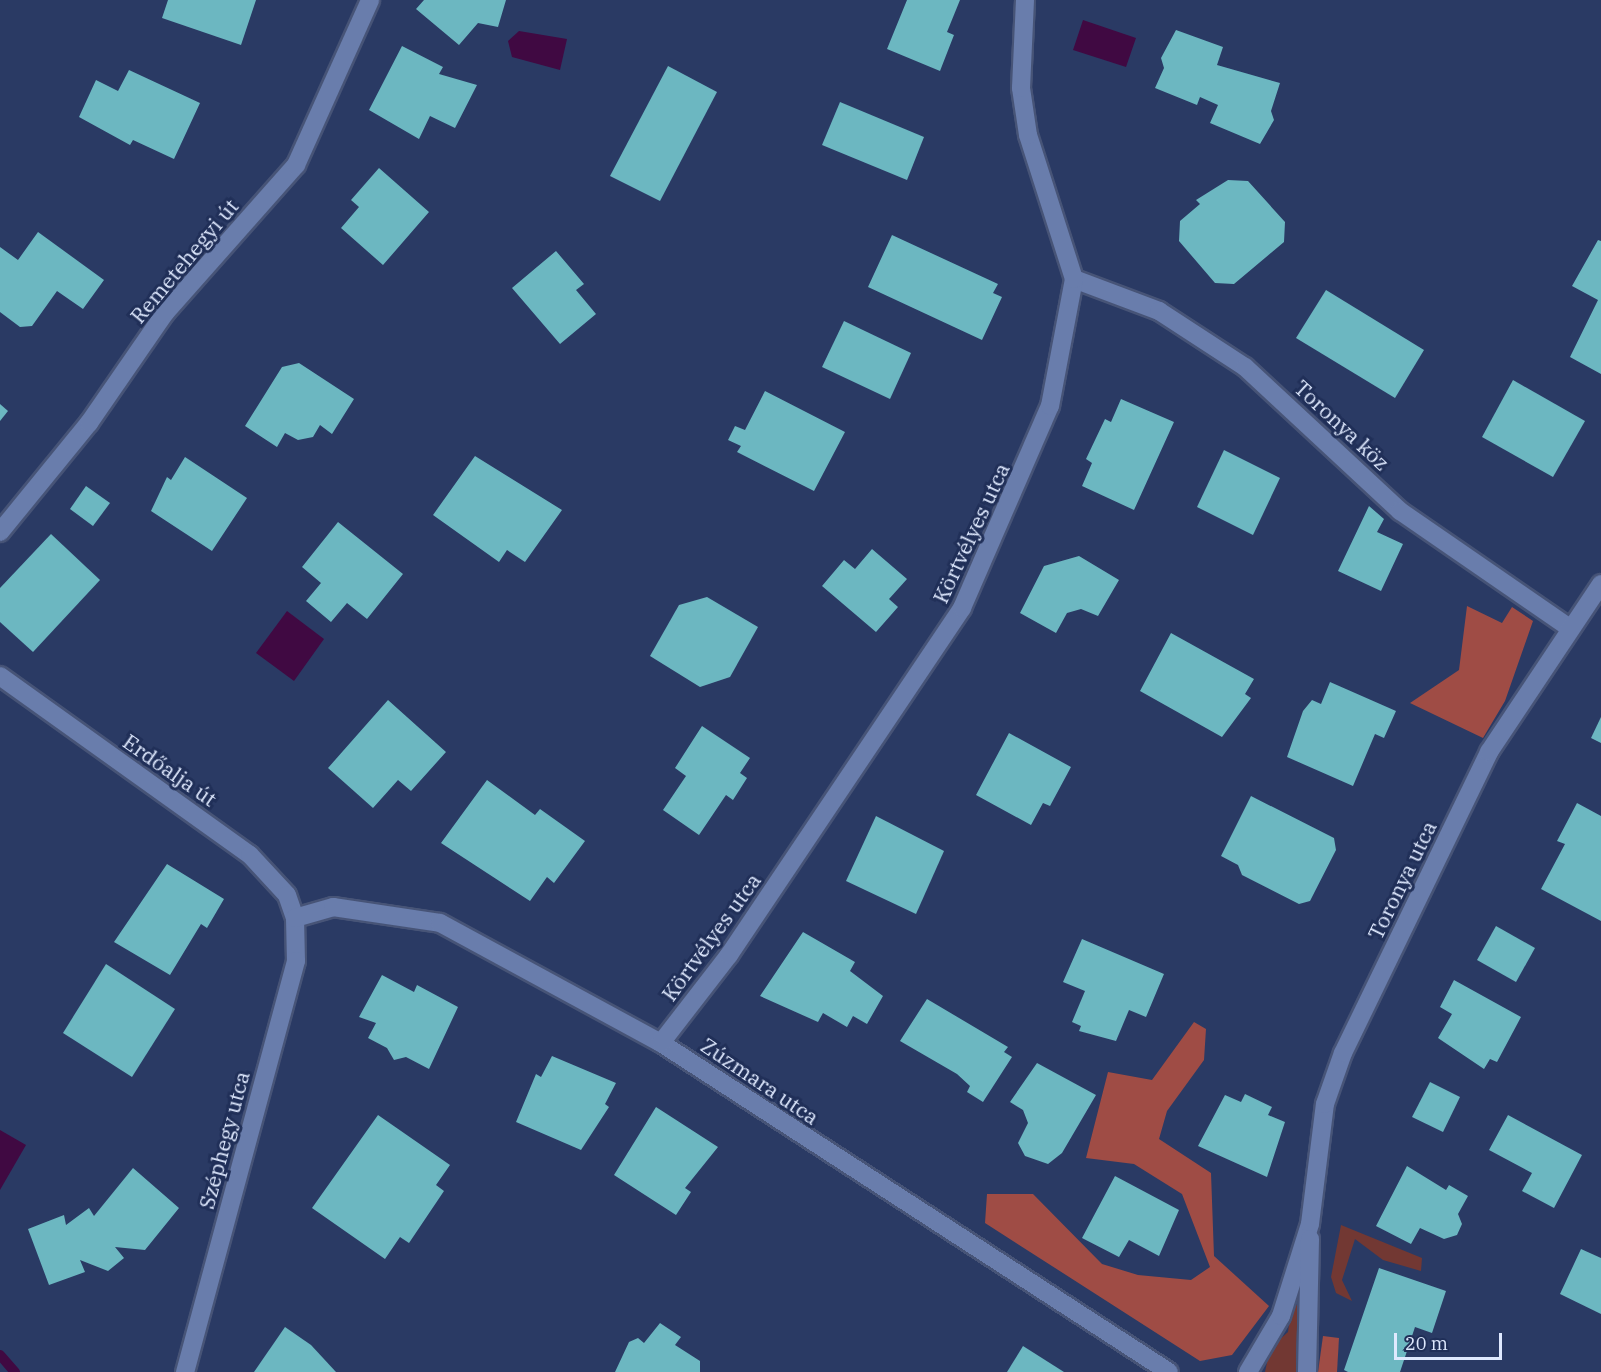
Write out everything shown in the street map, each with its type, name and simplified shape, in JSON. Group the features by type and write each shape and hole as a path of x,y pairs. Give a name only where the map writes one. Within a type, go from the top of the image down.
{"street":[{"name":"Remetehegyi út","path":"0,532 89,423 165,313 296,165 369,0"},
{"name":"Körtvélyes utca","path":"661,1042 729,956 962,608 1050,406 1074,279 1028,135 1021,88 1025,0"},
{"name":"Toronya köz","path":"1074,279 1124,295 1201,335 1253,373 1400,511 1568,627"},
{"name":"Toronya utca","path":"1307,1372 1310,1224 1325,1104 1343,1053 1489,752 1568,627 1601,584"},
{"name":"Erdőalja út","path":"0,676 250,855 287,895 295,918"},
{"name":"Zúzmara utca","path":"295,918 333,907 440,923 661,1042 1169,1372"},
{"name":"Széphegy utca","path":"185,1372 296,961 295,918"},
{"name":"Toronya utca","path":"1248,1372 1281,1316 1310,1224"}],"shaded area":[{"path":"1083,20 1136,38 1126,67 1073,50"},
{"path":"519,31 567,39 560,70 512,57 508,41"},
{"path":"1467,606 1502,623 1512,607 1533,621 1505,701 1483,738 1410,703 1459,670"},
{"path":"287,611 324,639 294,681 256,653"},
{"path":"1194,1022 1206,1029 1204,1060 1167,1111 1159,1139 1211,1173 1214,1256 1269,1306 1232,1355 1200,1361 985,1223 987,1194 1033,1194 1102,1264 1138,1275 1191,1280 1210,1267 1182,1194 1134,1164 1086,1158 1108,1072 1152,1080"},
{"path":"0,1130 26,1145 0,1190"},
{"path":"1341,1225 1422,1258 1421,1271 1383,1260 1355,1239 1342,1280 1352,1301 1336,1293 1331,1277"},
{"path":"1298,1304 1304,1338 1298,1372 1265,1372 1270,1348 1288,1332 1291,1310"},
{"path":"1323,1336 1339,1338 1337,1372 1318,1372"}],"building":[{"path":"168,0 256,0 241,45 162,18"},
{"path":"424,0 506,0 498,27 478,23 459,45 416,9"},
{"path":"907,0 960,0 947,32 954,35 940,71 887,49"},
{"path":"1176,30 1223,47 1217,65 1280,83 1271,111 1274,120 1260,144 1210,123 1218,105 1200,97 1197,105 1155,88 1164,68 1161,58"},
{"path":"402,46 443,67 439,74 477,85 455,128 430,116 419,139 369,110"},
{"path":"668,66 717,92 660,201 610,176"},
{"path":"129,70 200,103 174,159 133,140 130,145 79,117 96,80 118,91"},
{"path":"840,102 924,137 907,180 822,145"},
{"path":"379,168 429,212 383,265 341,228 359,207 351,200"},
{"path":"1228,180 1248,181 1285,222 1284,242 1234,284 1215,283 1179,241 1180,221 1200,204 1196,200"},
{"path":"38,232 104,280 83,309 57,291 32,326 20,327 0,312 0,247 18,260"},
{"path":"892,235 998,284 993,293 1002,297 982,340 868,287"},
{"path":"1598,240 1601,241 1601,374 1570,357 1598,300 1572,286"},
{"path":"556,251 584,284 576,290 596,314 560,344 512,288"},
{"path":"1326,290 1424,350 1395,398 1296,338"},
{"path":"844,321 911,353 890,399 822,367"},
{"path":"299,363 354,399 332,434 320,425 313,437 298,440 285,433 277,447 245,426 282,367"},
{"path":"1513,380 1585,421 1553,477 1482,437"},
{"path":"765,391 845,432 814,491 737,452 741,446 728,440 735,426 745,430"},
{"path":"1121,399 1174,422 1134,510 1082,486 1092,463 1086,459 1105,419 1111,422"},
{"path":"0,404 8,411 0,421"},
{"path":"1224,450 1280,478 1253,535 1197,507"},
{"path":"475,456 562,510 525,562 507,550 499,562 433,515"},
{"path":"185,457 247,498 212,551 151,511 167,477 171,480"},
{"path":"86,486 110,503 93,526 70,509"},
{"path":"1369,506 1384,519 1377,532 1403,544 1381,591 1338,571"},
{"path":"338,522 403,574 367,619 347,603 331,622 306,601 321,583 302,567"},
{"path":"51,534 100,580 33,652 0,622 0,588"},
{"path":"872,549 907,579 889,599 898,607 876,632 822,586 844,560 855,569"},
{"path":"1079,556 1119,580 1098,616 1081,609 1067,613 1056,633 1020,613 1044,566"},
{"path":"707,597 758,627 730,677 700,687 650,656 679,605"},
{"path":"1171,633 1254,679 1245,694 1251,698 1222,737 1140,691"},
{"path":"1330,682 1396,711 1384,738 1375,734 1353,786 1287,757 1303,711 1312,700 1321,704"},
{"path":"388,700 446,752 411,791 398,780 373,808 328,768"},
{"path":"1601,717 1601,743 1591,738"},
{"path":"702,726 750,758 740,773 747,778 733,800 726,795 699,835 663,810 686,776 675,768"},
{"path":"1009,733 1071,767 1050,806 1043,803 1031,825 976,795"},
{"path":"487,780 535,815 540,809 585,841 554,883 547,877 530,901 441,843"},
{"path":"1251,796 1334,838 1336,850 1310,901 1299,904 1242,875 1238,865 1221,856"},
{"path":"1577,803 1601,816 1601,921 1541,889 1565,844 1557,841"},
{"path":"876,816 944,851 916,914 846,881"},
{"path":"167,864 224,899 207,928 201,924 170,975 114,942"},
{"path":"1496,926 1535,948 1516,982 1477,960"},
{"path":"803,932 855,962 850,971 883,996 867,1024 853,1016 847,1027 823,1013 818,1022 760,996"},
{"path":"1082,939 1164,974 1146,1017 1129,1010 1116,1041 1079,1031 1081,1026 1072,1022 1085,991 1063,982"},
{"path":"106,964 175,1009 132,1077 63,1033"},
{"path":"382,975 414,992 417,985 458,1007 429,1069 406,1057 394,1060 387,1048 368,1038 376,1023 359,1017"},
{"path":"1454,980 1521,1017 1497,1062 1490,1059 1484,1069 1438,1038 1452,1014 1440,1007"},
{"path":"927,999 1008,1047 1004,1052 1012,1057 983,1102 967,1092 970,1086 957,1074 900,1041"},
{"path":"552,1056 616,1083 605,1104 609,1107 581,1150 516,1122 536,1074 541,1077"},
{"path":"1037,1063 1096,1095 1062,1153 1048,1164 1025,1156 1018,1143 1028,1123 1023,1110 1010,1102"},
{"path":"1430,1082 1460,1097 1443,1132 1412,1117"},
{"path":"1245,1094 1272,1107 1268,1115 1285,1122 1267,1177 1198,1146 1225,1095 1241,1102"},
{"path":"656,1107 718,1147 685,1188 691,1192 676,1215 614,1175"},
{"path":"378,1115 450,1165 436,1185 444,1191 409,1243 400,1237 385,1259 312,1208"},
{"path":"1508,1115 1582,1155 1554,1208 1522,1191 1532,1173 1489,1150"},
{"path":"1407,1166 1446,1190 1449,1185 1468,1196 1458,1214 1462,1224 1457,1235 1444,1239 1420,1228 1411,1244 1376,1226"},
{"path":"133,1168 179,1208 145,1250 115,1247 124,1258 108,1271 80,1260 85,1272 49,1285 28,1229 64,1215 66,1225 89,1208 94,1216"},
{"path":"1115,1176 1179,1210 1159,1256 1129,1240 1119,1257 1082,1238"},
{"path":"1581,1249 1601,1258 1601,1314 1560,1294"},
{"path":"1379,1268 1446,1291 1432,1333 1415,1327 1400,1372 1348,1372 1344,1370"},
{"path":"660,1323 681,1337 675,1345 700,1361 700,1372 615,1372 629,1342 638,1338 644,1343"},
{"path":"285,1327 311,1345 336,1372 254,1372"},
{"path":"1023,1346 1064,1372 1007,1372"}],"waterway":[{"path":"0,1355 15,1372"}]}
